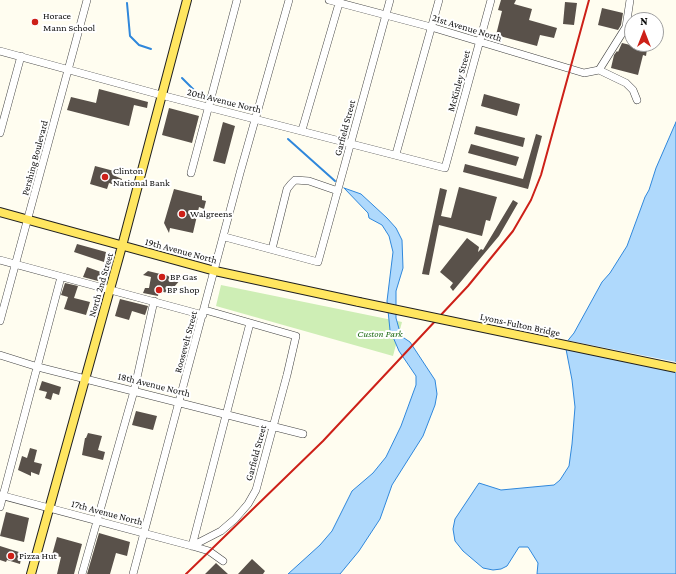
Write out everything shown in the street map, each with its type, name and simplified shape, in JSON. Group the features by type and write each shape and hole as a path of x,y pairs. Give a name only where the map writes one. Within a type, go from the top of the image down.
{"main road":[{"name":"North 2nd Street","path":"31,574 84,378 122,246 187,0"},
{"name":"19th Avenue North","path":"0,212 215,271 359,302"},
{"name":"Lyons-Fulton Bridge","path":"359,302 676,368"}],"street":[{"name":"Pershing Boulevard","path":"0,321 87,0"},
{"path":"191,173 237,0"},
{"name":"Roosevelt Street","path":"133,574 289,0"},
{"name":"21st Avenue North","path":"329,0 339,1 386,16 432,27 584,73 599,70"},
{"name":"Garfield Street","path":"272,249 318,262 390,0"},
{"path":"396,154 439,0"},
{"name":"McKinley Street","path":"445,168 490,0"},
{"path":"630,0 626,27 599,70 626,84 633,90 637,100"},
{"path":"302,130 339,1"},
{"name":"20th Avenue North","path":"0,51 161,95 302,130 351,144 396,154 445,168"},
{"path":"0,133 21,56"},
{"path":"225,237 272,249 287,189 291,184 296,180 309,181 338,191"},
{"path":"0,260 110,290 250,323 192,546"},
{"path":"0,507 61,277"},
{"path":"82,574 134,391 154,301"},
{"name":"Garfield Street","path":"192,546 207,540 235,519 248,504 261,476 296,336 250,323"},
{"name":"18th Avenue North","path":"0,355 38,367 274,425 303,434"},
{"name":"17th Avenue North","path":"2,495 97,519 209,551 224,561"}],"green space":[{"name":"Custon Park","path":"221,285 402,322 393,356 216,306"}],"water":[{"path":"676,122 676,574 537,574 538,563 528,547 519,547 507,566 501,569 493,570 483,568 463,551 455,541 453,529 455,519 479,483 501,490 554,485 560,480 569,466 575,407 572,380 565,344 574,333 602,282 610,273 627,246 656,168"},
{"path":"344,188 361,194 396,228 402,240 403,268 396,291 396,318 401,336 410,342 435,380 437,394 435,405 423,436 392,485 380,519 359,551 340,574 288,574 320,545 332,531 352,491 373,473 386,457 401,426 416,385 416,376 399,351 390,330 387,301 393,252 389,236 382,225 369,218 368,213"}],"pier":[{"path":"566,340 676,362 676,372 564,349 563,344"}],"building":[{"path":"501,0 516,0 514,4 532,9 529,20 557,28 554,38 540,35 537,46 496,35 502,11 498,10"},
{"path":"565,2 577,3 574,25 563,24"},
{"path":"602,8 623,13 621,25 618,30 598,25"},
{"path":"622,43 624,43 624,52 647,52 646,56 643,55 638,75 611,68 614,55 617,51 618,52"},
{"path":"99,89 148,102 147,108 134,105 129,126 67,110 71,97 96,103"},
{"path":"484,94 520,104 517,116 481,106"},
{"path":"169,108 199,116 192,143 162,135"},
{"path":"223,122 235,126 225,164 213,161"},
{"path":"476,126 525,138 523,147 474,134"},
{"path":"536,134 542,136 528,189 463,172 465,164 523,179"},
{"path":"471,144 519,157 516,166 468,153"},
{"name":"Clinton National Bank","path":"95,166 114,171 113,175 122,179 120,187 109,183 107,189 90,184"},
{"path":"459,187 497,197 490,221 486,220 482,236 439,225 429,275 422,274 440,188 447,190 441,216 451,218"},
{"name":"Walgreens","path":"174,189 202,196 202,200 206,201 204,209 199,207 193,233 170,228 169,233 164,223"},
{"path":"513,200 518,203 499,236 453,291 450,287 453,283 440,272 467,238 479,247 478,252 481,249 483,250"},
{"path":"77,244 106,252 104,262 74,252"},
{"path":"87,267 101,272 98,281 83,277"},
{"path":"148,271 181,279 174,287 172,294 159,291 158,296 143,293 145,288 149,288 151,277 143,275"},
{"path":"65,283 78,286 74,298 90,302 86,315 64,309 68,297 61,295"},
{"path":"120,299 148,306 145,315 132,311 129,320 115,316"},
{"path":"42,381 61,387 59,395 53,393 51,400 45,398 47,392 39,390"},
{"path":"136,411 157,416 153,430 132,425"},
{"path":"88,433 102,436 98,450 105,452 103,460 82,455 85,438"},
{"path":"30,448 37,450 34,462 42,464 39,475 31,472 31,476 18,470 22,456 27,458"},
{"path":"6,512 29,518 24,542 0,536"},
{"path":"99,533 130,542 127,556 116,553 110,574 87,574"},
{"path":"57,537 82,544 74,574 57,574 61,557 52,555"},
{"name":"Pizza Hut","path":"0,546 22,553 20,564 7,560 6,562 0,560"},
{"path":"252,559 265,571 263,574 238,574"},
{"path":"216,563 228,574 205,574"}],"waterway":[{"path":"127,3 130,36 139,45 151,49"},
{"path":"182,78 194,90 208,98"},
{"path":"214,100 246,109"},
{"path":"288,139 335,181"}],"railway":[{"path":"186,574 323,441 468,286 513,231 531,200 541,175 589,0"}],"place":[{"name":"Horace Mann School","path":"35,22"},
{"name":"Clinton National Bank","path":"105,177"},
{"name":"Walgreens","path":"182,214"},
{"name":"BP Gas","path":"162,277"},
{"name":"BP Shop","path":"159,290"},
{"name":"Pizza Hut","path":"11,556"}]}
